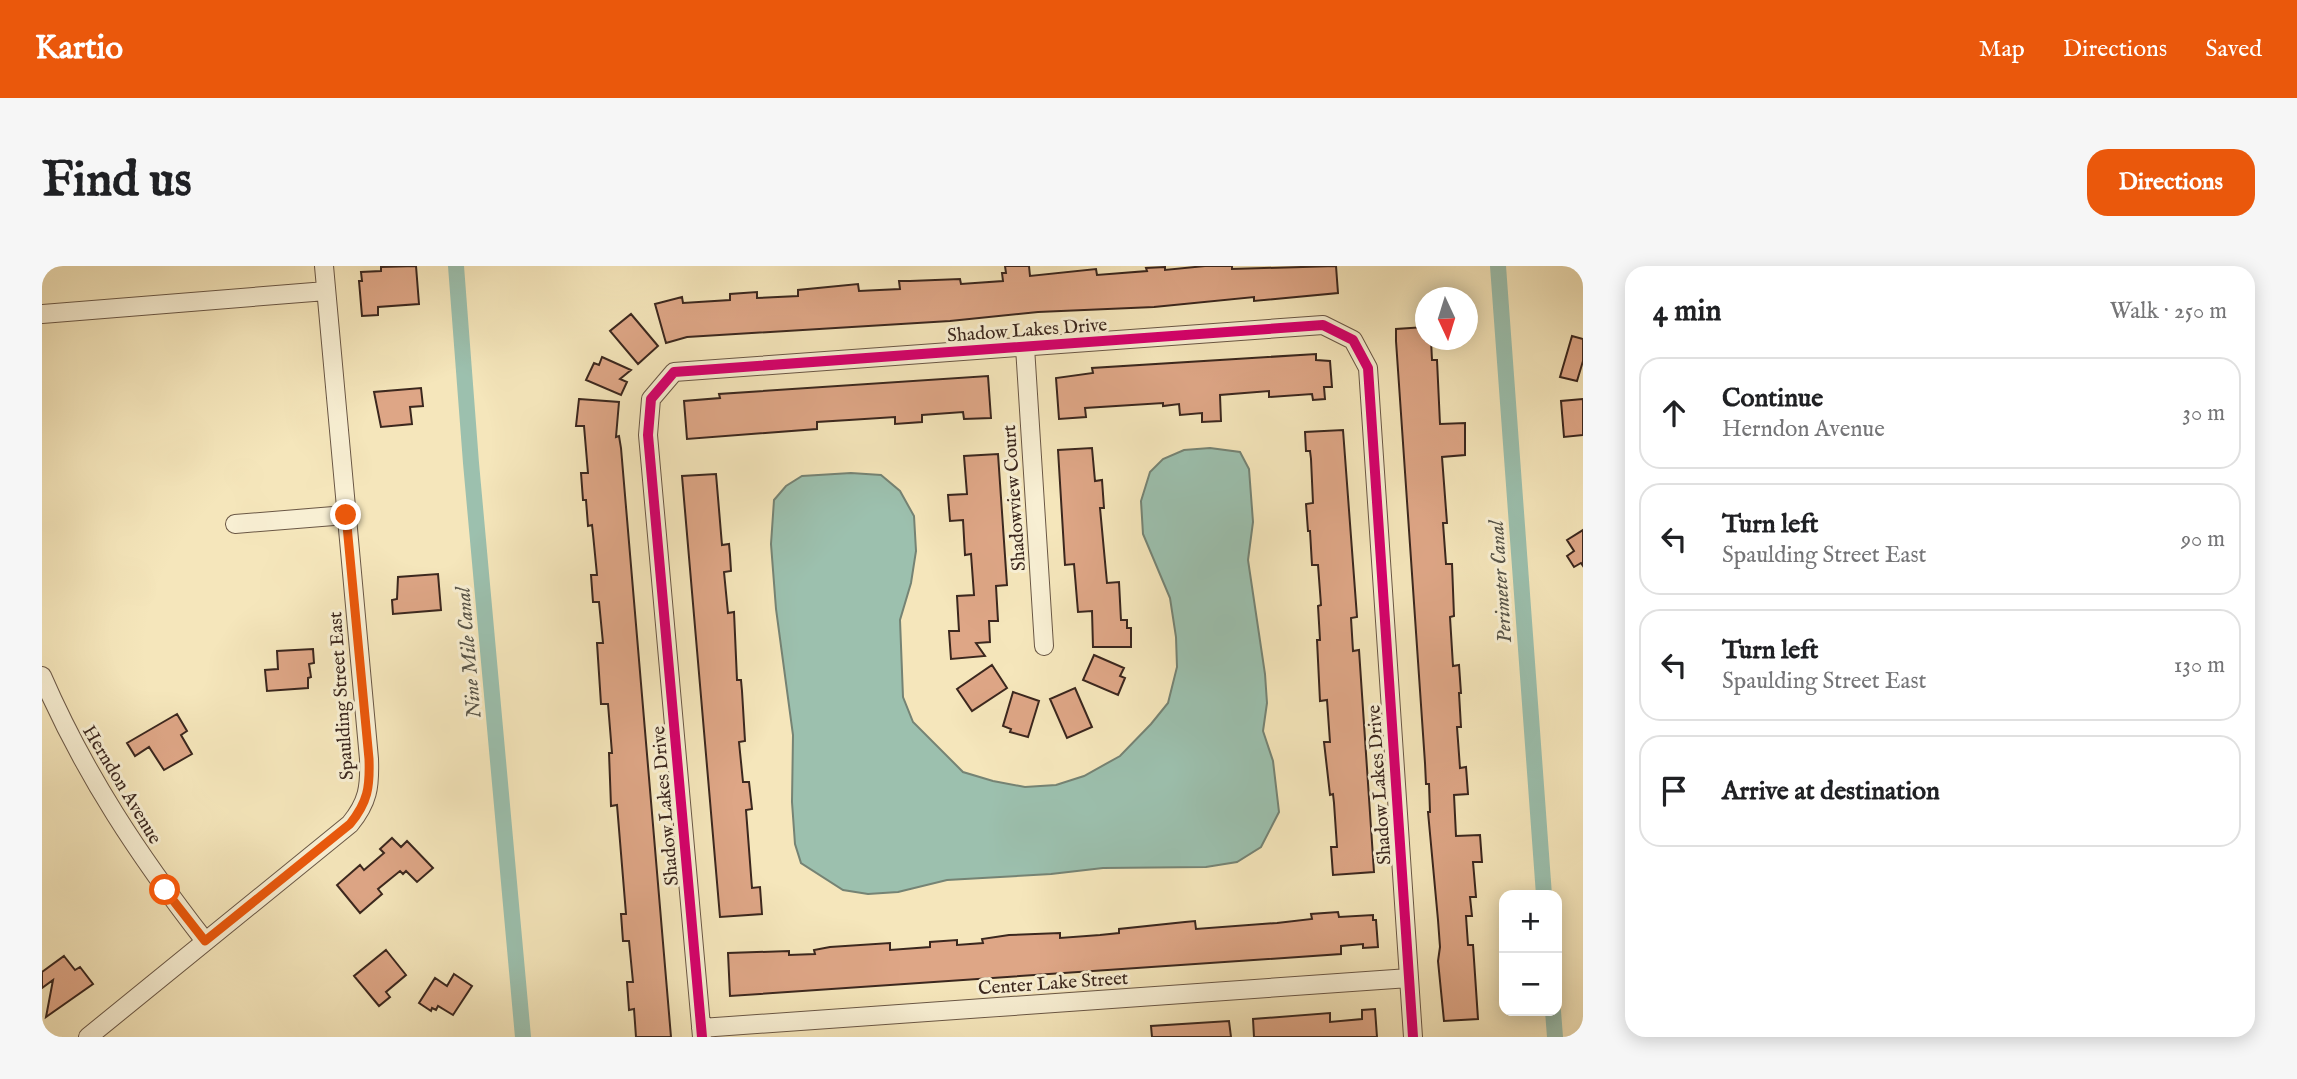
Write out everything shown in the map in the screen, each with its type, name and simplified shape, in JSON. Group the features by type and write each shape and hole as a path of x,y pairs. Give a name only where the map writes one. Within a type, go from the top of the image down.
{"street":[{"name":"Spaulding Street East","path":"88,1037 350,824 362,810 367,795 369,759 324,266"},
{"path":"42,314 326,291"},
{"name":"Shadow Lakes Drive","path":"701,1033 649,449 651,400 674,372 1323,326 1353,341 1368,368 1413,1037"},
{"name":"Shadowview Court","path":"1025,347 1044,646"},
{"path":"235,524 346,515"},
{"name":"Herndon Avenue","path":"42,677 69,735 128,837 205,941"},
{"name":"Center Lake Street","path":"701,1033 1409,978"}],"shaded area":[{"path":"1210,448 1240,452 1249,469 1253,522 1248,560 1265,674 1267,703 1263,731 1273,761 1279,812 1261,847 1237,862 1206,867 1103,868 947,880 898,892 868,894 843,890 801,863 795,844 792,802 793,735 776,609 771,544 774,500 786,486 802,476 851,473 881,475 900,491 914,516 916,551 911,583 900,620 903,697 913,722 963,772 1025,787 1056,785 1084,776 1120,756 1168,703 1177,667 1176,637 1170,598 1143,534 1141,501 1150,472 1163,459 1184,450"}],"building":[{"path":"416,266 419,304 378,307 378,315 362,316 359,281 362,281 361,272 381,271 381,267"},
{"path":"1005,266 1029,266 1030,276 1096,269 1097,275 1165,267 1165,270 1205,266 1232,266 1232,269 1336,266 1338,293 1254,301 1254,297 1154,307 1038,312 950,321 687,337 666,343 655,304 682,297 683,303 730,300 730,294 757,292 757,298 798,296 798,290 858,284 859,291 900,289 899,281 960,279 961,284 1003,281"},
{"path":"631,314 658,346 638,364 610,331"},
{"path":"1415,328 1415,350 1432,350 1432,360 1437,360 1440,424 1465,423 1465,455 1442,457 1447,523 1443,523 1446,564 1452,564 1454,616 1450,617 1453,666 1459,665 1461,693 1461,727 1457,727 1460,768 1466,767 1468,794 1454,795 1456,836 1480,835 1482,862 1473,862 1476,897 1470,897 1472,916 1466,916 1468,945 1473,945 1478,1019 1444,1021 1396,329"},
{"path":"1572,336 1583,339 1583,361 1577,381 1560,377"},
{"path":"1316,354 1316,360 1330,361 1332,387 1324,387 1325,399 1313,400 1312,394 1269,397 1269,391 1220,395 1221,421 1202,422 1202,413 1180,415 1179,404 1163,406 1163,403 1085,408 1086,417 1059,419 1056,378 1093,373 1092,368"},
{"path":"602,357 631,370 620,379 627,382 621,395 586,380 594,363 599,365"},
{"path":"988,376 991,418 964,419 963,412 922,415 922,422 895,424 895,417 817,422 817,429 687,439 684,401 720,398 719,394"},
{"path":"421,388 423,406 410,407 412,424 381,427 374,392"},
{"path":"579,399 619,402 616,437 619,436 621,448 671,1037 636,1037 634,1009 629,1010 627,982 633,982 629,941 623,941 621,914 626,914 617,805 611,806 609,753 612,753 608,704 601,704 597,643 603,643 599,602 593,602 591,575 597,575 592,525 588,526 586,500 583,500 581,473 588,473 584,426 576,426"},
{"path":"1583,399 1583,435 1564,437 1561,401"},
{"path":"1343,430 1357,617 1351,618 1353,651 1359,650 1374,872 1333,875 1331,847 1337,847 1333,794 1330,795 1324,742 1330,742 1327,700 1320,701 1317,640 1320,640 1318,606 1321,605 1318,565 1312,565 1308,531 1306,504 1313,503 1311,459 1310,451 1306,451 1305,432"},
{"path":"1092,448 1095,481 1102,480 1104,508 1100,508 1107,583 1119,582 1121,620 1127,620 1127,628 1131,628 1131,647 1093,647 1092,611 1078,612 1074,564 1065,565 1058,450"},
{"path":"998,454 1007,585 996,586 998,621 989,621 990,642 976,643 985,656 951,659 949,631 959,631 957,596 974,595 971,554 965,555 963,520 950,521 948,495 967,494 964,456"},
{"path":"716,474 722,545 729,544 730,555 731,571 724,572 728,613 734,612 737,680 741,680 742,691 745,741 739,742 743,782 749,782 752,809 746,810 752,888 760,887 762,914 720,917 682,476"},
{"path":"1583,530 1583,566 1581,563 1574,567 1567,556 1574,551 1567,540"},
{"path":"438,574 441,610 393,614 392,600 397,599 398,577"},
{"path":"313,649 314,663 309,664 311,677 308,678 308,688 267,691 265,670 278,669 277,651"},
{"path":"1094,655 1124,668 1120,676 1125,678 1118,695 1083,680"},
{"path":"992,665 1007,688 972,711 957,689"},
{"path":"1075,688 1092,727 1067,738 1050,699"},
{"path":"1013,692 1039,701 1028,737 1010,732 1011,729 1003,726"},
{"path":"177,714 187,731 181,735 192,754 164,770 149,747 135,756 127,743"},
{"path":"392,838 401,847 407,841 433,868 417,882 406,871 403,874 400,871 378,889 382,894 360,913 337,885 360,865 364,870 384,853 380,849"},
{"path":"1338,912 1339,917 1373,915 1373,920 1376,920 1378,947 1363,948 1363,944 1341,946 1341,954 730,996 728,953 789,951 789,955 815,954 814,950 830,947 890,943 890,950 930,947 930,942 957,940 957,945 983,943 982,939 1009,935 1060,933 1060,938 1100,935 1119,933 1119,929 1195,921 1196,929 1277,923 1312,919 1311,914"},
{"path":"386,950 406,975 386,992 390,997 379,1006 354,976"},
{"path":"64,956 75,970 80,967 93,984 46,1017 53,980 42,988 42,972"},
{"path":"454,974 472,986 453,1015 438,1006 431,1011 419,1003 435,978 447,986"},
{"path":"1375,1009 1377,1037 1254,1037 1253,1019 1330,1013 1330,1022 1362,1019 1362,1010"},
{"path":"1229,1021 1231,1037 1152,1037 1151,1026"}],"waterway":[{"name":"Nine Mile Canal","path":"456,266 471,463 523,1037"},
{"name":"Perimeter Canal","path":"1498,266 1544,890"},
{"name":"Perimeter Canal","path":"1553,1016 1555,1037"}],"cycle path":[{"path":"702,1037 648,435 651,399 674,372 1323,325 1353,340 1368,368 1413,1037"}],"route":[{"path":"165,890 205,941 350,824 362,810 367,795 369,759 346,515"}]}
